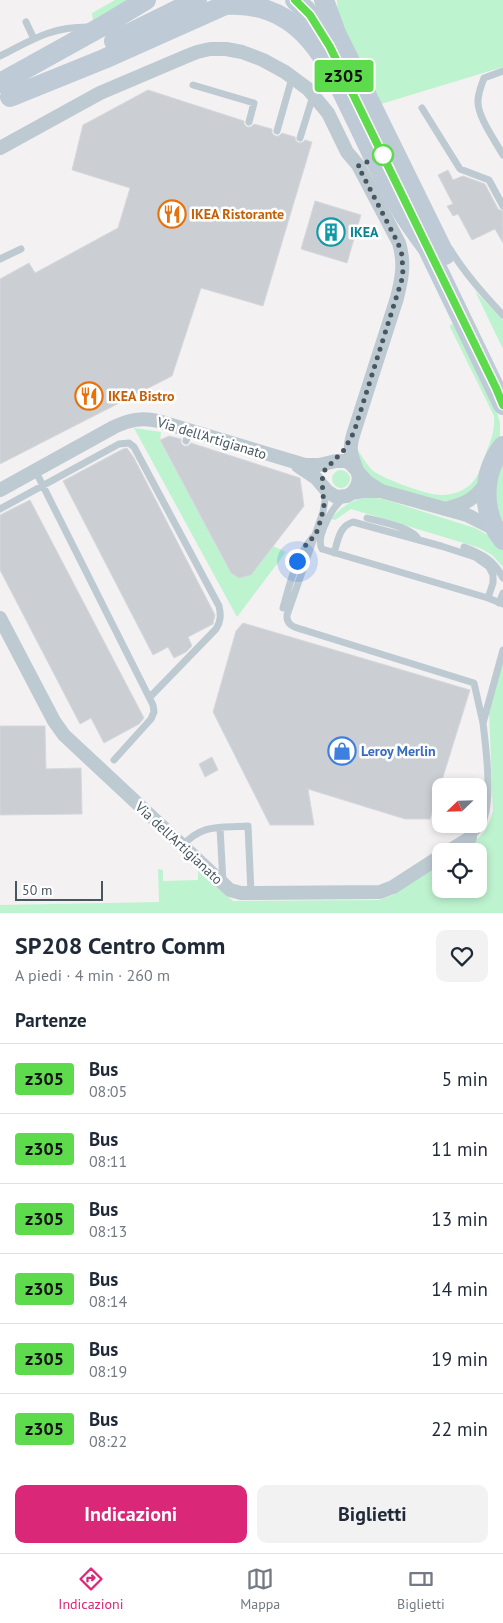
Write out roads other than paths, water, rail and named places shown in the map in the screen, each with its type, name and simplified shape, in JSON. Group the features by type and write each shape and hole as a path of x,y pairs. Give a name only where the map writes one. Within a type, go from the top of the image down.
{"main road":[{"path":"4,94 101,27 146,0"},
{"path":"4,94 197,0"},
{"path":"295,0 310,15 327,41 503,405"},
{"path":"324,0 332,24 488,344 503,371"},
{"path":"4,94 110,57 225,5 252,1 270,5 289,14 301,24 317,44 334,74 394,198 431,253"},
{"path":"499,534 488,508 487,482 491,466 502,446"}],"street":[{"path":"0,148 100,93 197,52 210,49 242,52 263,60 293,77 308,89 328,113 347,152 358,166 398,243 402,255 403,276 354,432 351,448 358,483 349,495"},
{"name":"Via dell'Artigianato","path":"0,490 114,427 133,420 152,419 187,436 291,461"},
{"path":"354,432 344,450 324,471 322,481 327,491 336,497 368,491 381,491 472,517 499,534"},
{"path":"291,461 312,466 346,461 352,464 367,482 381,491"},
{"path":"291,461 309,472 324,486"},
{"path":"444,509 470,500 478,494 487,482"},
{"name":"Via dell'Artigianato","path":"0,618 61,731 73,745 223,884 236,892 380,892 394,887 432,862"},
{"path":"462,843 470,838"}],"lane":[{"path":"26,22 34,39"},
{"path":"0,56 58,29 101,27"},
{"path":"503,71 484,78 477,104 503,155"},
{"path":"277,131 293,77"},
{"path":"193,85 254,103 249,122"},
{"path":"300,138 313,95"},
{"path":"422,108 460,169 489,180 503,206"},
{"path":"408,180 462,269 503,315"},
{"path":"0,259 21,249"},
{"path":"0,509 119,444 125,442 132,445 136,450 218,606 221,618 216,629 150,697"},
{"path":"35,470 150,697 154,712 152,719 114,760"},
{"path":"324,486 324,506 316,534 286,618 289,624 294,627 474,683 483,722 487,769 485,817 481,826 470,838"},
{"path":"349,495 335,506 330,514 320,542 322,549 501,603 503,593"},
{"path":"367,518 409,530 416,534 419,540"},
{"path":"334,553 341,531 353,522 419,540 470,555 485,563 493,575 493,583 488,598"},
{"path":"282,608 299,556 316,534"},
{"path":"464,547 486,557 498,569 503,578"},
{"path":"483,722 503,650"},
{"path":"182,846 198,832 206,829 248,826 251,893"},
{"path":"220,828 223,884"}],"place":[{"name":"IKEA Ristorante","path":"172,214"},
{"name":"IKEA","path":"331,232"},
{"name":"IKEA Bistro","path":"89,396"},
{"name":"Leroy Merlin","path":"342,751"}]}
